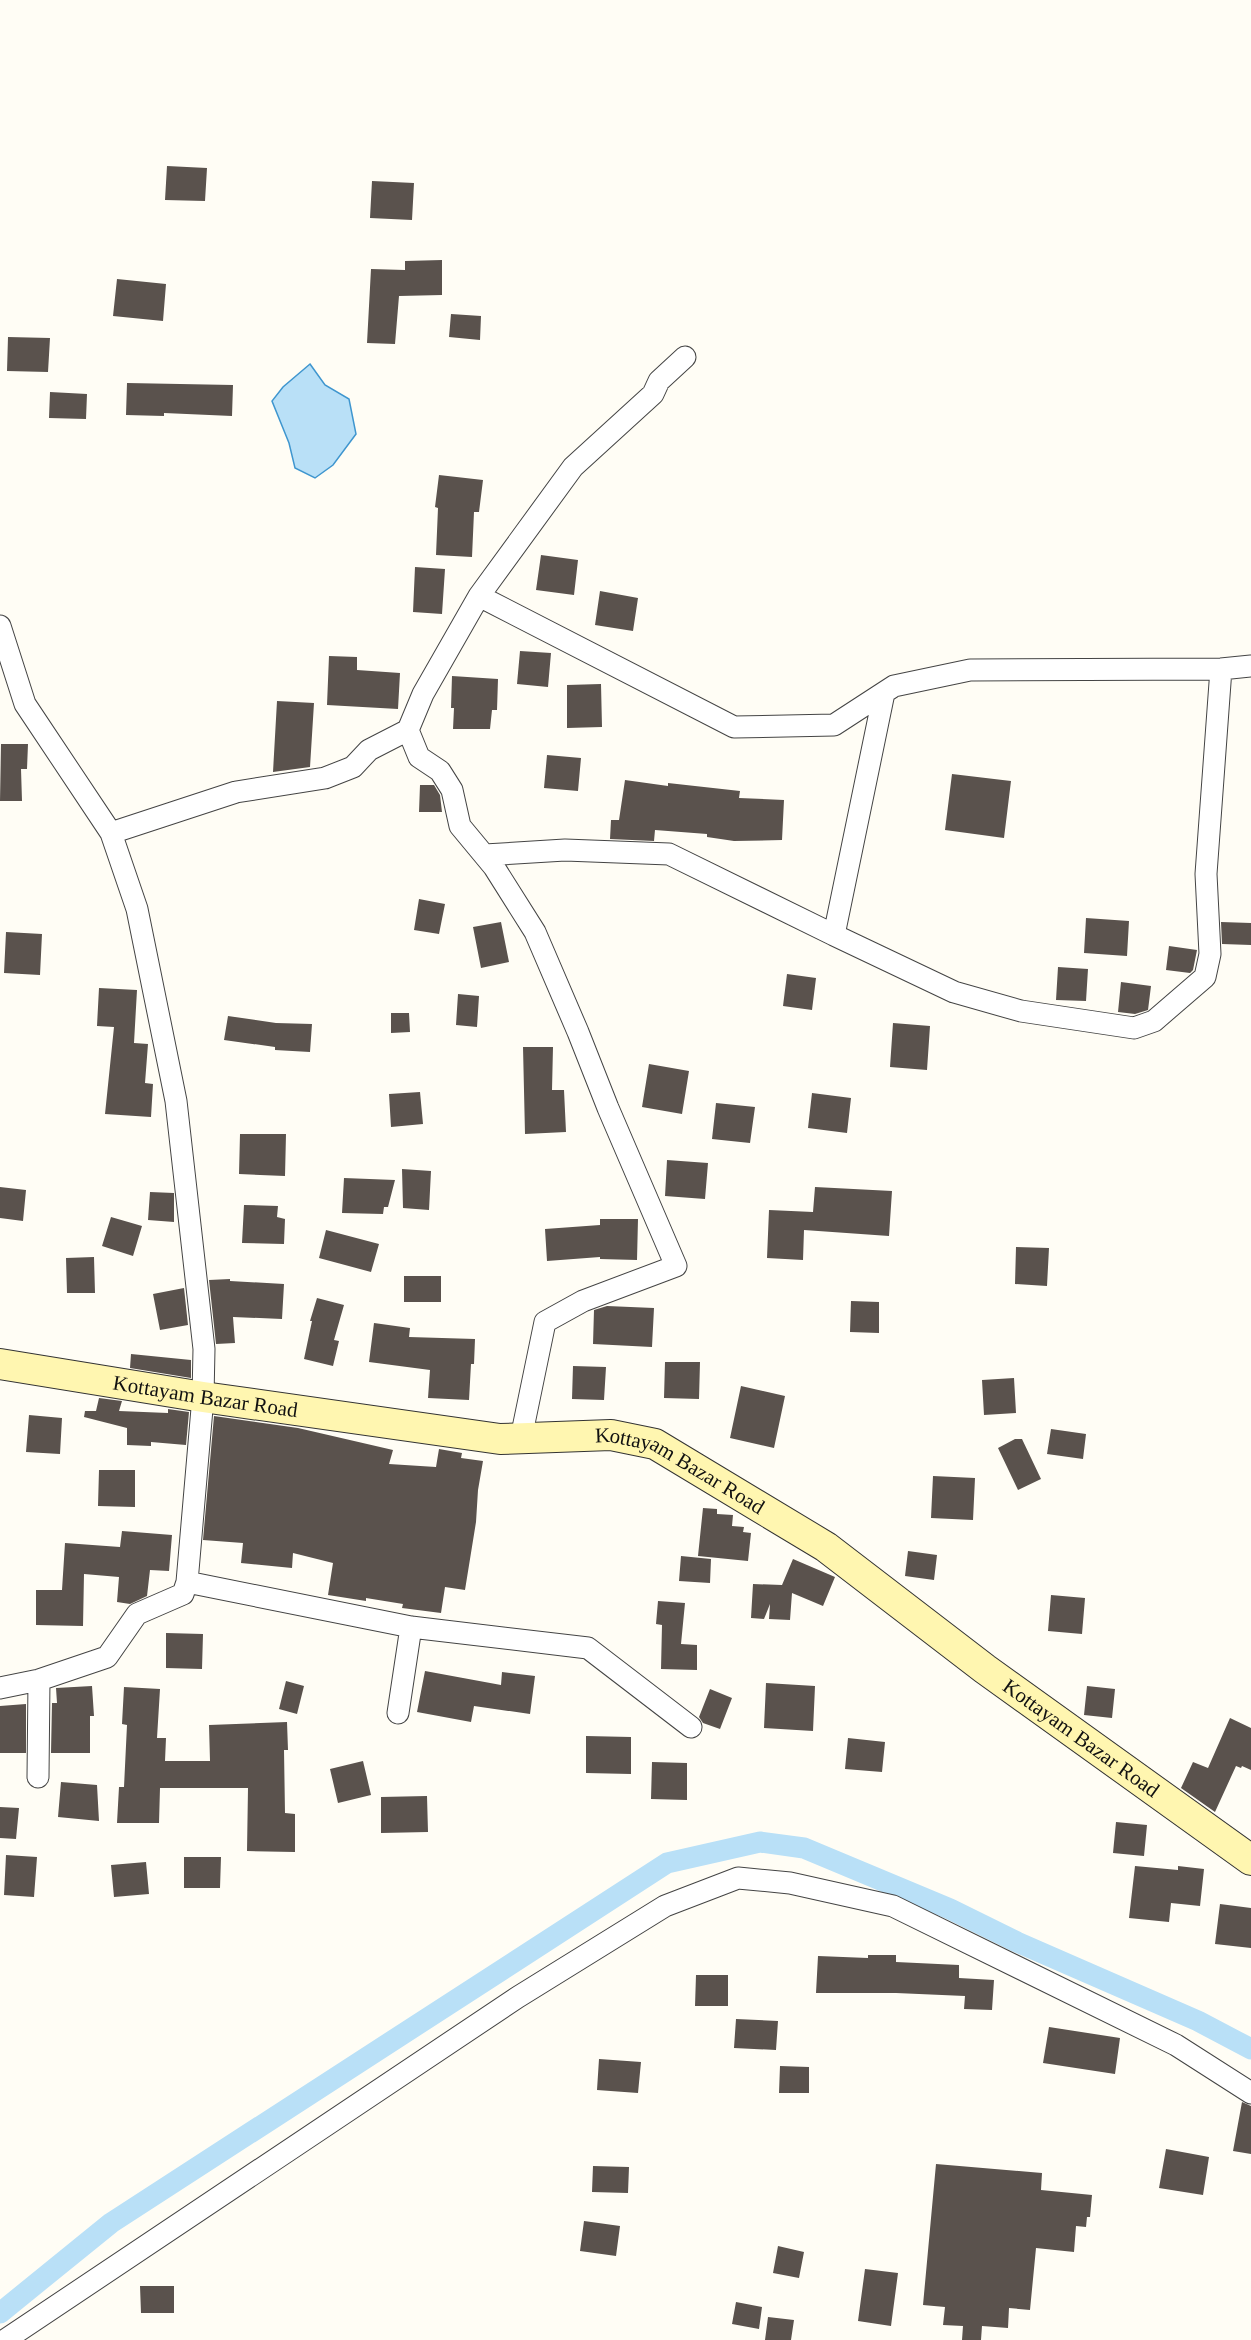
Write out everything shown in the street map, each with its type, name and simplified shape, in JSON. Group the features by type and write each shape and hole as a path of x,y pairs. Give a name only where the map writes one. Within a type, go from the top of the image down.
{"main road":[{"name":"Kottayam Bazar Road","path":"0,1364 203,1397 500,1439 610,1435 655,1444 826,1547 985,1669 1251,1860"}],"street":[{"path":"111,833 236,792 325,778 353,767 369,750 408,730 423,694 479,596 573,467 653,394 659,381 685,357"},
{"path":"479,596 734,727 834,725 894,686 970,670 1221,669 1251,666"},
{"path":"0,626 25,704 111,833 137,909 176,1101 204,1349 203,1397 187,1582 183,1594 137,1614 107,1657 39,1680 0,1688"},
{"path":"484,855 565,850 669,854 954,992 1021,1011 1134,1028 1154,1021 1205,977 1210,954 1206,874 1221,669"},
{"path":"834,935 884,693"},
{"path":"408,730 419,756 440,771 452,790 460,826 494,867 535,932 676,1266 583,1300 545,1322 521,1438"},
{"path":"187,1582 411,1627 588,1648 691,1727"},
{"path":"398,1713 411,1627"},
{"path":"38,1777 39,1680"},
{"path":"5,2340 518,1997 665,1906 738,1878 790,1883 893,1906 1176,2045 1251,2093"}],"water":[{"path":"310,364 325,385 349,399 356,434 333,465 315,478 295,468 289,443 272,401 283,387"}],"building":[{"path":"167,166 207,168 205,201 165,200"},
{"path":"372,181 414,183 412,220 370,218"},
{"path":"442,260 442,295 399,296 395,344 367,343 371,269 405,270 405,261"},
{"path":"117,279 166,284 163,321 113,316"},
{"path":"451,314 481,316 480,340 449,337"},
{"path":"8,337 50,338 48,372 7,371"},
{"path":"127,383 233,385 232,416 164,413 164,416 126,415"},
{"path":"50,392 87,394 86,419 49,418"},
{"path":"439,475 483,480 479,512 474,512 472,557 436,555 438,508 435,507"},
{"path":"541,555 578,560 574,595 536,590"},
{"path":"415,567 445,569 442,614 413,612"},
{"path":"600,591 638,598 633,631 595,625"},
{"path":"520,651 551,653 548,687 517,684"},
{"path":"329,656 357,657 357,670 400,673 398,709 327,705"},
{"path":"452,676 498,679 497,710 492,710 490,729 453,729"},
{"path":"601,684 602,727 567,728 567,685"},
{"path":"277,701 314,703 310,767 273,772"},
{"path":"1,744 28,744 27,769 21,769 22,801 0,801"},
{"path":"547,755 581,758 578,791 544,788"},
{"path":"952,774 1011,781 1004,838 945,830"},
{"path":"625,780 668,786 668,783 740,791 739,798 784,800 782,840 734,841 707,837 707,834 655,830 654,841 610,839 611,820 619,820"},
{"path":"420,785 434,785 440,795 442,812 419,812"},
{"path":"419,899 445,904 439,934 414,930"},
{"path":"1086,918 1129,921 1127,956 1084,953"},
{"path":"501,922 509,962 481,968 473,927"},
{"path":"1221,922 1251,923 1251,945 1222,944"},
{"path":"6,932 42,934 40,975 4,973"},
{"path":"1169,946 1197,950 1193,970 1190,973 1166,970"},
{"path":"1058,967 1088,969 1086,1001 1056,1000"},
{"path":"787,974 816,978 812,1010 783,1006"},
{"path":"1121,982 1151,986 1148,1010 1135,1014 1118,1012"},
{"path":"99,988 137,990 134,1043 148,1044 145,1083 153,1084 151,1117 105,1114 114,1027 97,1026"},
{"path":"458,994 479,996 477,1027 456,1025"},
{"path":"391,1013 409,1013 410,1032 391,1033"},
{"path":"228,1016 276,1023 312,1024 310,1052 275,1050 275,1047 224,1040"},
{"path":"893,1023 930,1026 927,1070 890,1067"},
{"path":"523,1047 553,1047 552,1090 564,1090 566,1132 525,1134"},
{"path":"649,1064 689,1071 682,1114 642,1107"},
{"path":"420,1092 423,1124 391,1127 389,1094"},
{"path":"812,1093 851,1098 847,1133 808,1128"},
{"path":"716,1103 755,1107 750,1143 712,1139"},
{"path":"240,1134 286,1134 285,1176 239,1174"},
{"path":"667,1160 708,1163 705,1199 665,1196"},
{"path":"402,1169 431,1171 429,1210 403,1208"},
{"path":"344,1178 395,1180 388,1207 384,1207 383,1214 342,1213"},
{"path":"0,1187 26,1190 23,1221 0,1218"},
{"path":"815,1187 892,1191 889,1236 804,1230 803,1260 767,1258 769,1210 813,1212"},
{"path":"150,1192 174,1193 174,1222 148,1220"},
{"path":"244,1205 278,1206 277,1217 285,1219 284,1244 242,1243"},
{"path":"111,1217 142,1226 133,1256 102,1246"},
{"path":"600,1219 638,1219 637,1260 600,1259 600,1257 547,1261 545,1229 600,1225"},
{"path":"326,1230 379,1244 371,1272 319,1258"},
{"path":"1016,1247 1049,1248 1047,1286 1015,1284"},
{"path":"94,1257 95,1293 67,1293 66,1258"},
{"path":"404,1276 441,1276 441,1302 404,1302"},
{"path":"230,1279 230,1281 284,1284 282,1319 233,1317 235,1343 216,1344 209,1280"},
{"path":"184,1288 188,1325 160,1330 153,1294"},
{"path":"317,1298 344,1305 334,1340 339,1341 333,1366 304,1359 312,1321 310,1321"},
{"path":"851,1301 879,1302 879,1333 850,1332"},
{"path":"607,1306 654,1308 652,1347 593,1344 594,1310"},
{"path":"374,1323 410,1328 409,1337 475,1339 469,1400 428,1398 430,1370 369,1362"},
{"path":"131,1354 191,1360 191,1378 130,1368"},
{"path":"665,1362 700,1362 699,1399 664,1398"},
{"path":"573,1366 606,1367 604,1400 572,1399"},
{"path":"1014,1378 1016,1413 984,1415 982,1380"},
{"path":"741,1386 785,1396 774,1448 730,1438"},
{"path":"99,1398 122,1401 119,1411 168,1413 168,1409 189,1412 186,1445 151,1442 151,1446 127,1445 127,1428 84,1417 85,1411 96,1411"},
{"path":"29,1415 62,1418 60,1454 26,1452"},
{"path":"214,1416 298,1428 393,1450 389,1464 436,1467 439,1449 462,1453 461,1458 483,1461 465,1590 445,1587 441,1613 402,1608 403,1604 366,1598 366,1601 328,1595 333,1563 293,1553 292,1568 241,1563 243,1543 203,1540"},
{"path":"1051,1429 1086,1434 1083,1459 1047,1454"},
{"path":"1015,1439 1022,1439 1041,1479 1018,1490 998,1448"},
{"path":"99,1470 135,1470 135,1507 98,1506"},
{"path":"933,1476 975,1478 973,1520 931,1518"},
{"path":"703,1508 717,1509 717,1514 733,1515 732,1526 744,1527 743,1532 751,1533 748,1561 698,1556"},
{"path":"122,1531 172,1535 169,1571 150,1570 147,1596 130,1604 117,1602 119,1577 84,1574 83,1626 36,1625 36,1590 62,1590 65,1543 120,1547"},
{"path":"908,1551 937,1555 934,1580 905,1576"},
{"path":"681,1556 711,1559 710,1583 679,1581"},
{"path":"793,1559 835,1577 823,1606 792,1593 790,1620 769,1619 770,1604 764,1619 751,1618 753,1584 782,1585"},
{"path":"1051,1595 1085,1598 1082,1634 1048,1631"},
{"path":"658,1601 685,1603 681,1644 697,1645 697,1670 661,1669 662,1625 656,1624"},
{"path":"166,1633 203,1634 202,1669 166,1668"},
{"path":"425,1671 501,1685 502,1672 535,1676 530,1714 474,1706 471,1722 417,1712"},
{"path":"286,1681 304,1686 297,1714 279,1709"},
{"path":"766,1683 815,1686 813,1731 764,1728"},
{"path":"92,1686 94,1716 90,1716 90,1753 51,1753 52,1703 57,1703 56,1688"},
{"path":"1087,1686 1115,1689 1112,1718 1084,1715"},
{"path":"124,1687 160,1689 157,1738 166,1738 165,1761 210,1761 209,1725 287,1722 288,1750 284,1750 285,1813 295,1814 295,1852 247,1851 248,1788 160,1788 159,1823 117,1823 119,1787 124,1787 127,1725 122,1724"},
{"path":"710,1689 732,1698 720,1729 703,1723 699,1717"},
{"path":"26,1704 26,1753 0,1753 0,1706"},
{"path":"1230,1718 1251,1728 1251,1770 1236,1766 1215,1812 1181,1788 1193,1762 1208,1768"},
{"path":"586,1736 631,1737 631,1774 586,1773"},
{"path":"848,1738 885,1742 882,1772 845,1769"},
{"path":"363,1761 371,1795 338,1803 330,1769"},
{"path":"652,1762 687,1763 687,1800 651,1799"},
{"path":"61,1782 97,1785 99,1821 58,1817"},
{"path":"427,1796 428,1832 381,1833 381,1797"},
{"path":"0,1807 19,1808 16,1839 0,1838"},
{"path":"1116,1822 1147,1825 1144,1856 1113,1853"},
{"path":"6,1855 37,1857 34,1897 4,1895"},
{"path":"184,1857 221,1857 220,1888 184,1888"},
{"path":"146,1862 149,1894 114,1897 111,1865"},
{"path":"1135,1866 1178,1870 1178,1866 1204,1869 1200,1906 1171,1903 1169,1922 1129,1918"},
{"path":"1220,1904 1251,1908 1251,1948 1215,1944"},
{"path":"868,1955 896,1955 896,1962 959,1965 959,1978 994,1980 992,2010 964,2009 965,1996 816,1993 818,1956 868,1958"},
{"path":"696,1975 728,1975 728,2006 695,2006"},
{"path":"736,2019 778,2021 776,2050 734,2048"},
{"path":"1049,2027 1120,2038 1115,2074 1043,2063"},
{"path":"599,2059 641,2062 638,2093 597,2090"},
{"path":"780,2066 809,2067 809,2093 779,2093"},
{"path":"1242,2102 1251,2106 1251,2154 1233,2151"},
{"path":"1166,2149 1209,2157 1203,2195 1159,2188"},
{"path":"936,2164 1042,2173 1041,2190 1092,2195 1090,2217 1087,2217 1086,2227 1076,2226 1074,2252 1036,2248 1030,2310 1009,2308 1008,2328 982,2326 981,2340 962,2340 963,2326 943,2325 945,2307 923,2305"},
{"path":"593,2166 629,2167 628,2193 592,2192"},
{"path":"584,2221 620,2226 616,2256 580,2251"},
{"path":"778,2246 804,2252 799,2278 773,2273"},
{"path":"865,2269 898,2273 891,2326 858,2321"},
{"path":"140,2286 174,2286 174,2313 141,2313"},
{"path":"736,2302 762,2307 759,2329 732,2324"},
{"path":"768,2317 794,2320 791,2340 765,2340"}],"waterway":[{"path":"0,2313 111,2223 667,1863 760,1842 804,1848 950,1909 1017,1942 1198,2021 1251,2049"}]}
